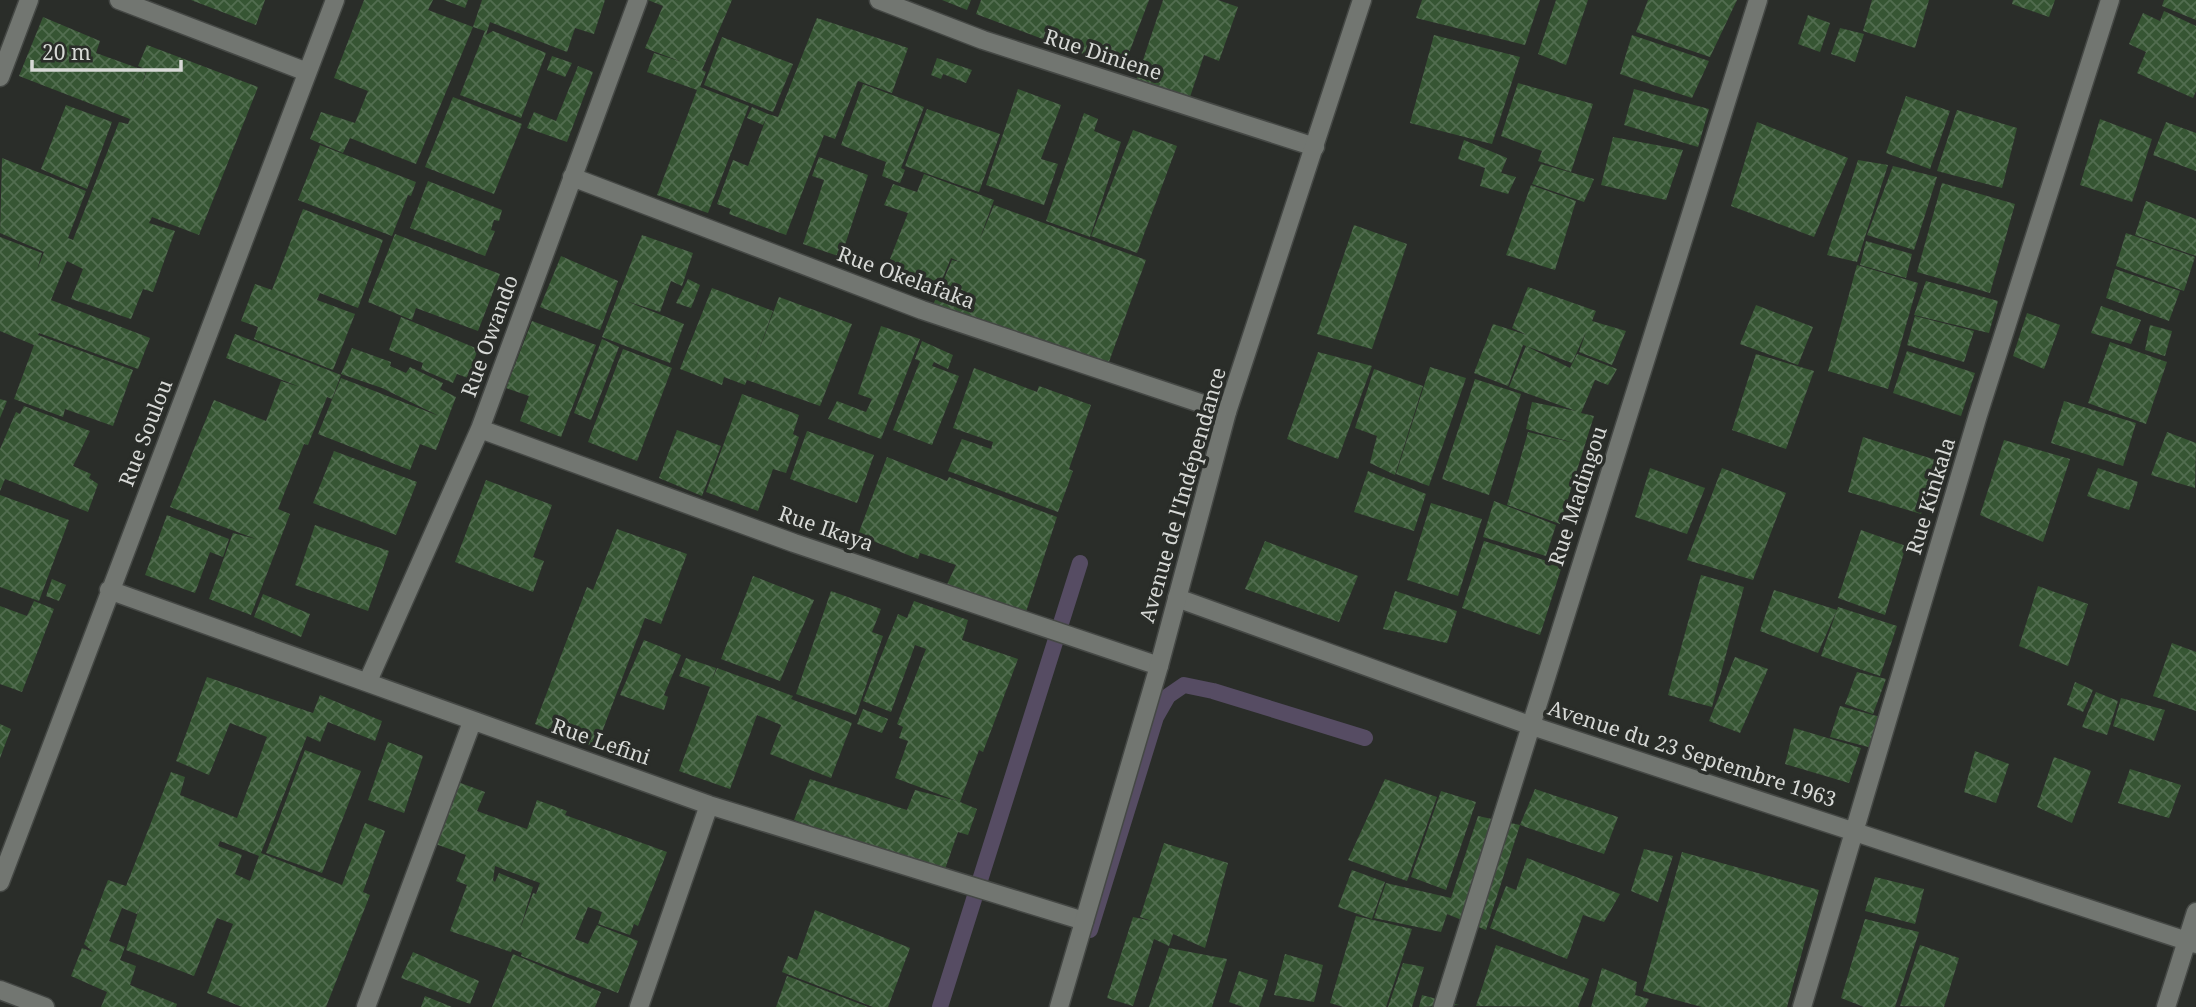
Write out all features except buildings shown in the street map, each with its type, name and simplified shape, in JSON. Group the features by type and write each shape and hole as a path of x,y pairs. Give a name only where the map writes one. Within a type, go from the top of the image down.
{"street":[{"path":"0,78 29,0"},
{"path":"119,0 307,72"},
{"name":"Rue Soulou","path":"0,882 335,0"},
{"name":"Rue Owando","path":"368,681 480,429 638,0"},
{"name":"Rue Diniene","path":"878,0 983,40 1315,148"},
{"name":"Avenue de l'Indépendance","path":"1059,1007 1159,666 1227,412 1363,0"},
{"name":"Rue Madingou","path":"1443,1007 1529,725 1758,0"},
{"name":"Rue Kinkala","path":"1802,1007 1978,415 2110,0"},
{"name":"Rue Okelafaka","path":"572,177 922,310 1227,412"},
{"name":"Rue Ikaya","path":"480,429 794,542 1159,666"},
{"name":"Rue Lefini","path":"109,590 709,805 1084,922"},
{"name":"Avenue du 23 Septembre 1963","path":"1177,598 1529,725 2192,943"},
{"path":"366,1007 472,722"},
{"path":"639,1007 709,805"},
{"path":"2166,1007 2192,943 2196,912"},
{"path":"0,990 46,1007"}],"waterway":[{"path":"940,1007 1080,563"},
{"path":"1090,930 1156,717 1168,696 1184,685 1213,691 1365,738"}]}
